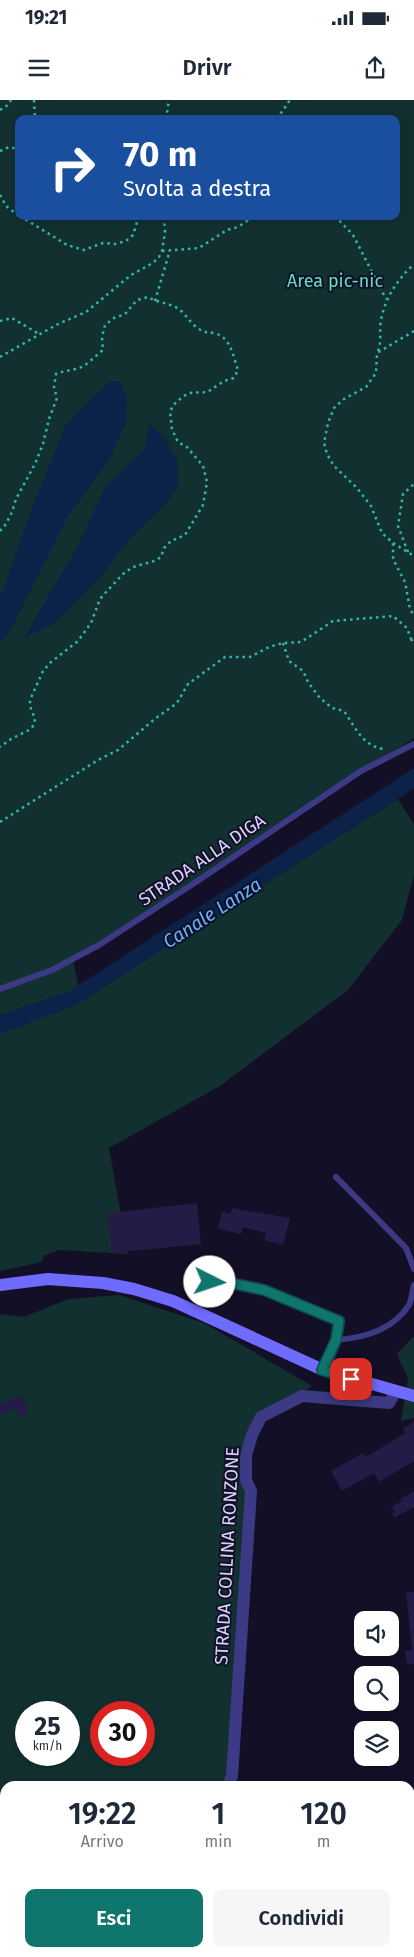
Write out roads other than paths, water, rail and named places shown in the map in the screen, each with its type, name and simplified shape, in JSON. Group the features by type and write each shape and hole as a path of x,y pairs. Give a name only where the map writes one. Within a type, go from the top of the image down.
{"main road":[{"path":"0,1285 48,1279 103,1283 134,1289 173,1301 322,1370 414,1396"}],"street":[{"path":"210,1282 231,1283 264,1290 339,1321 336,1340 322,1370"},
{"name":"STRADA COLLINA RONZONE","path":"230,1781 232,1776 251,1490 246,1480 246,1455 252,1435 261,1417 302,1396 388,1403 396,1391"}],"lane":[{"name":"STRADA ALLA DIGA","path":"0,989 52,970 99,945 361,771 414,744"},
{"path":"336,1177 406,1248 414,1269"},
{"path":"336,1340 359,1338 388,1327 409,1304 414,1285"}],"water":[{"path":"120,381 127,398 126,422 109,460 69,515 6,638 0,640 0,598 32,508 66,425 108,382"},
{"path":"150,424 165,438 178,462 178,488 161,509 130,538 100,578 55,623 24,638 76,549 106,486 144,450"},
{"name":"Canale Lanza","path":"414,768 414,788 398,799 76,1005 0,1034 0,1015 68,992"}],"park label":[{"name":"Area pic-nic","path":"335,281"}]}
